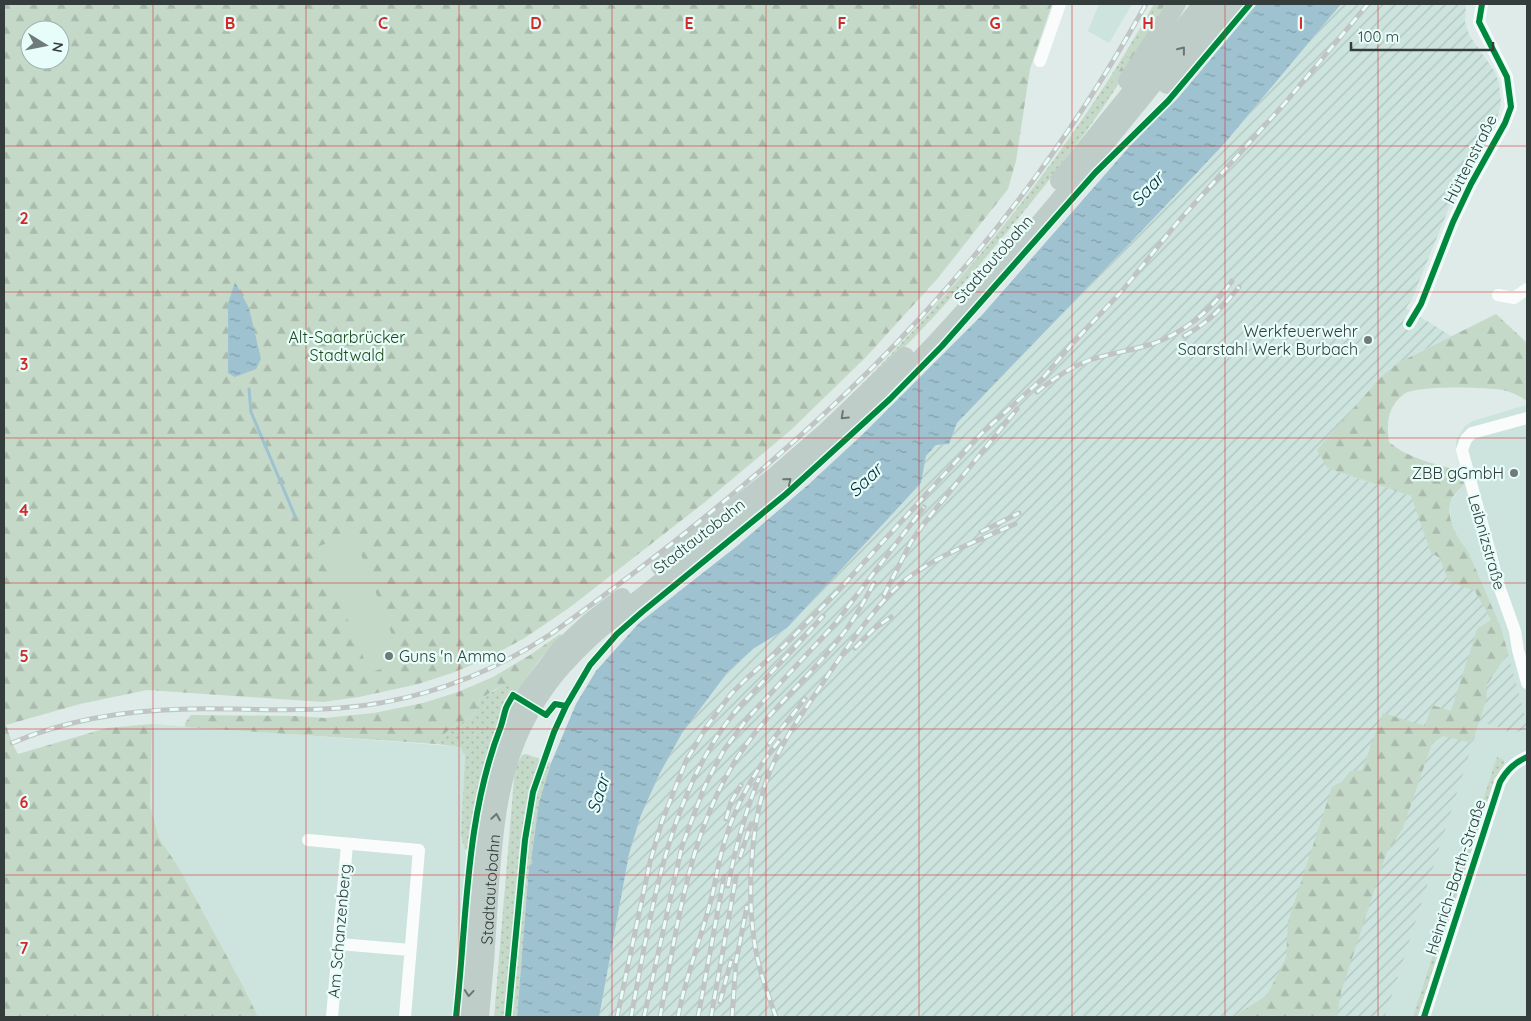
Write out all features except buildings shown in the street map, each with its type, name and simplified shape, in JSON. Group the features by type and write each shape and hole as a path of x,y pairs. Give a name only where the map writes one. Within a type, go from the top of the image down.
{"highway":[{"path":"1103,139 1126,83 1177,4"},
{"path":"1103,139 1202,4"},
{"path":"1103,139 1138,117 1176,75 1228,5"},
{"name":"Stadtautobahn","path":"467,1017 478,866 487,797 494,765 503,740 527,692 560,649 588,623 772,478 876,386 928,333 1103,139"},
{"name":"Stadtautobahn","path":"480,1017 491,868 498,809 506,768 525,722 548,684 570,657 596,633 780,487 834,442 885,394 986,287 1103,139"}],"street":[{"path":"1040,61 1060,4"},
{"name":"Hüttenstraße","path":"1409,324 1421,304 1461,205 1505,123 1511,107 1507,77 1480,22 1482,4"},
{"path":"1498,295 1514,298 1527,289"},
{"name":"Leibnizstraße","path":"1527,418 1472,433 1466,439 1462,450 1500,589 1515,631 1527,683"},
{"name":"Heinrich-Barth-Straße","path":"1424,1017 1500,782 1506,771 1527,757"},
{"path":"308,840 419,850 405,1017"},
{"name":"Am Schanzenberg","path":"332,1017 347,844"},
{"path":"339,944 410,950"}],"shaded area":[{"path":"1099,4 1132,4 1109,43 1088,31"},
{"path":"1341,4 1466,4 1465,22 1469,35 1495,72 1499,83 1501,104 1495,126 1450,205 1412,299 1406,308 1451,336 1398,363 1327,468 1411,496 1451,521 1460,543 1468,551 1501,628 1527,724 1527,728 1506,736 1507,730 1480,721 1385,1017 599,1017 629,854 641,815 659,775 682,733 708,697 727,673 753,649 787,628 921,483 926,456 936,445 949,444 957,423 1224,144"},
{"path":"1527,406 1527,1017 1385,1017 1487,698 1508,653 1501,628 1468,551 1460,543 1451,521 1450,502 1464,484 1456,451 1456,440 1464,427 1473,421"},
{"path":"152,724 461,747 465,755 461,836 467,866 461,949 453,1017 258,1017 179,868 159,838 150,806"}],"green space":[{"name":"Alt-Saarbrücker Stadtwald","path":"4,4 1052,4 1030,69 1016,161 1008,189 938,278 866,357 792,429 705,502 569,608 523,639 484,660 418,684 359,697 323,702 147,690 80,704 6,725 18,754 107,728 152,724 150,806 159,838 179,868 258,1017 4,1017"},
{"path":"1154,4 1167,4 1112,94 1056,171 960,288 901,351 837,409 926,316 1010,218 1086,114"},
{"path":"1158,4 1165,4 1107,98 1104,97"},
{"path":"1496,314 1527,343 1527,401 1509,392 1495,389 1436,388 1411,391 1404,394 1394,404 1389,415 1388,428 1389,442 1405,453 1461,471 1464,484 1450,503 1451,523 1460,541 1468,551 1501,628 1508,653 1486,686 1487,698 1472,743 1443,736 1432,743 1403,828 1386,854 1341,992 1337,1017 1236,1017 1267,995 1286,958 1288,922 1332,787 1343,781 1350,771 1362,770 1383,713 1425,726 1432,705 1451,711 1477,629 1491,620 1475,591 1448,581 1440,558 1431,553 1411,496 1327,468 1317,450 1380,378 1398,363"},
{"path":"353,533 402,661 370,673 317,547"},
{"path":"560,634 562,636 540,659 517,691 512,687 503,686 480,699 472,716 450,729 437,744 185,727 185,723 191,715 325,718 374,713 423,703 458,692 493,677"},
{"path":"506,684 512,685 517,691 516,693 513,692 504,707 486,761 470,848 465,850 461,836 465,755 460,747 437,744 450,729 472,716 480,699"},
{"path":"526,754 551,763 536,823 531,859 533,863 529,867 517,1017 494,1017 514,779 516,767 522,755"},
{"path":"1497,757 1504,760 1504,764 1497,776 1419,1017 1413,1017"}],"water":[{"name":"Saar","path":"1257,4 1341,4 1224,144 957,423 949,444 936,445 926,456 921,483 787,628 753,649 727,673 682,733 659,775 641,815 629,854 599,1017 517,1017 529,866 533,863 531,859 539,803 551,763 576,704 596,671 639,623 737,546 809,484 863,434 982,315 1130,146 1178,98"},
{"path":"235,282 249,308 261,359 256,369 235,377 228,373 228,303"}],"waterway":[{"path":"249,389 251,412 295,516"}],"railway":[{"path":"12,743 77,722 143,711 321,709 369,705 396,700 424,693 476,674 527,649 551,634 635,572 757,474 835,404 912,327 950,285 1022,195 1087,102 1146,4"},
{"path":"617,1017 650,862 662,821 686,761 707,726 731,694 784,646 837,592 981,434 1042,379 1122,291 1177,223 1285,103 1368,4"},
{"path":"1037,392 1064,373 1085,362 1152,344 1176,333 1207,310 1232,281"},
{"path":"1184,336 1214,314 1239,287"},
{"path":"884,595 911,542 925,522 1017,409"},
{"path":"644,1017 682,846 704,788 714,768 724,750 747,719 834,625 924,507"},
{"path":"981,532 1019,513"},
{"path":"776,1017 757,956 751,910 752,857 755,831 766,782 774,762 792,728 836,663 863,625 894,590 930,564 958,549 1015,524"},
{"path":"660,1017 687,880 709,813 723,782 752,736 847,629 874,583"},
{"path":"631,1017 654,900 664,861 676,822 691,785 709,749 734,713 823,616"},
{"path":"855,648 875,628 891,617"},
{"path":"769,744 805,699"},
{"path":"678,1017 730,824 748,786 779,741"},
{"path":"728,886 741,831 759,778"},
{"path":"726,819 731,802 741,785"},
{"path":"740,857 751,824"},
{"path":"698,1017 724,877"},
{"path":"711,1017 736,877"},
{"path":"732,1017 736,962 747,906"},
{"path":"720,1002 731,961"}],"cycle path":[{"path":"508,1017 525,840 533,792 554,732 566,706 590,665 617,634 786,494 890,399 942,346 1095,173 1168,101 1250,4"},
{"path":"1409,324 1421,304 1453,222 1471,184 1505,123 1511,107 1507,77 1479,22 1482,4"},
{"path":"456,1017 474,833 489,761 506,708 513,695 546,715 555,704 566,706"},
{"path":"1424,1017 1500,782 1511,767 1527,757"}],"place":[{"name":"Werkfeuerwehr Saarstahl Werk Burbach","path":"1368,340"},
{"name":"ZBB gGmbH","path":"1514,473"},
{"name":"Guns 'n Ammo","path":"389,656"}]}
